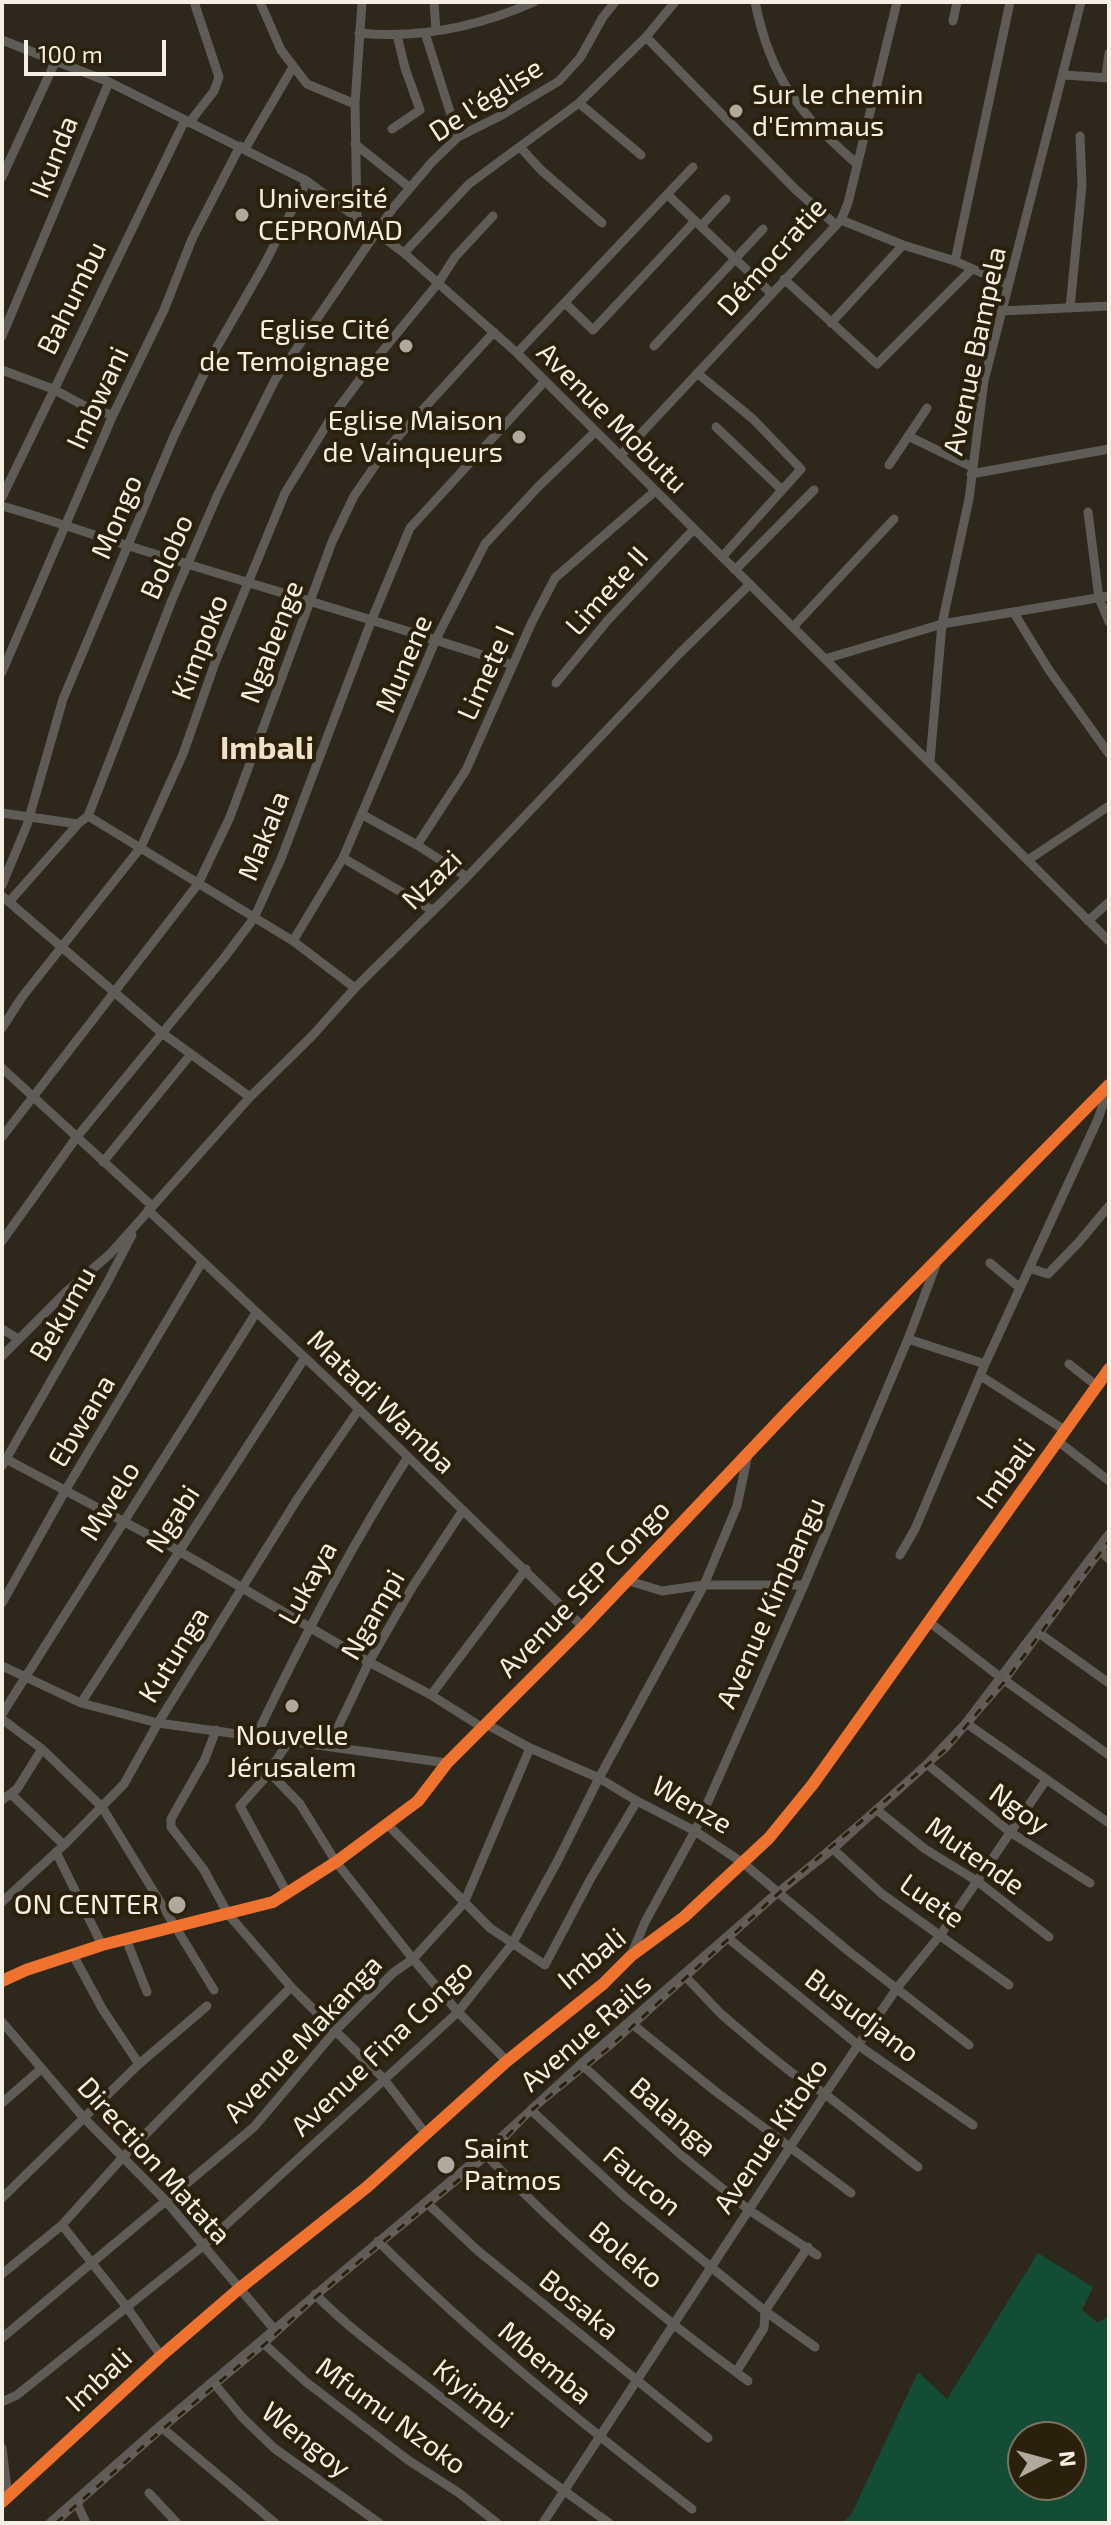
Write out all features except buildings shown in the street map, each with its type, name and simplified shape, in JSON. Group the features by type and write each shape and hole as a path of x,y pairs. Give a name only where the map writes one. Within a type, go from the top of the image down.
{"street":[{"name":"Bahumbu","path":"2,497 187,121 214,91 219,77 194,2"},
{"path":"260,2 272,33 293,67 314,89 355,104"},
{"path":"357,217 355,104 362,2"},
{"path":"434,2 436,31"},
{"path":"359,33 425,33 505,13 534,2"},
{"name":"De l'église","path":"378,232 409,187 458,137 559,81 580,58 615,2"},
{"path":"404,253 469,184 579,103 646,37 675,2"},
{"path":"755,2 763,39 776,73 788,93 825,136 857,164"},
{"name":"Démocratie","path":"620,456 839,223 845,213 897,2"},
{"path":"953,21 957,2"},
{"path":"955,261 1010,2"},
{"name":"Avenue Bampela","path":"930,761 942,624 972,471 984,381 1081,2"},
{"path":"425,33 458,137"},
{"path":"392,129 420,110 397,35"},
{"path":"646,37 785,180 839,223 955,261 1007,284"},
{"name":"Avenue Mobutu","path":"2,40 109,82 307,181 404,253 517,353 1109,941"},
{"path":"1064,75 1107,77 1109,53"},
{"path":"2,177 56,60"},
{"name":"Imbwani","path":"2,672 113,415 164,310 192,239 293,67"},
{"name":"Ikunda","path":"2,336 109,82"},
{"path":"579,103 641,155"},
{"path":"1070,308 1080,213 1080,136"},
{"path":"355,144 409,187"},
{"path":"520,147 541,170 602,223"},
{"path":"517,353 669,196 693,167"},
{"name":"Mongo","path":"2,885 30,815 63,699 195,390 307,181"},
{"path":"669,196 771,293"},
{"path":"566,304 593,330 726,199"},
{"name":"Kimpoko","path":"2,1028 22,997 141,847 183,754 271,522 298,469 347,396 439,282 455,257 493,216"},
{"path":"654,346 763,229"},
{"name":"Bolobo","path":"88,816 138,683 218,494 275,380 378,232"},
{"path":"831,323 903,245"},
{"path":"784,279 877,364 972,269"},
{"path":"1001,311 1109,306"},
{"name":"Ngabenge","path":"2,1137 198,884 230,817 332,542 360,485 385,451 494,332"},
{"path":"2,370 53,389 90,409 113,415"},
{"path":"697,373 753,419 800,465 800,472 722,557"},
{"name":"Makala","path":"2,1241 76,1138 254,918 281,859 392,568 417,518 544,382"},
{"path":"889,465 927,408"},
{"path":"716,427 782,490"},
{"name":"Munene","path":"293,941 343,858 436,639 489,539 595,432"},
{"path":"908,436 972,471 1109,449"},
{"path":"735,570 814,490"},
{"name":"Limete I","path":"417,845 466,770 555,578 654,492"},
{"path":"2,506 66,523 129,546 189,562 513,665"},
{"path":"1088,512 1109,622"},
{"path":"793,627 894,519"},
{"name":"Limete II","path":"556,683 608,620 693,530"},
{"name":"Nzazi","path":"137,1225 250,1097 750,584"},
{"path":"825,659 942,624 1104,597"},
{"path":"1014,613 1049,670 1109,754"},
{"path":"1028,860 1109,806"},
{"path":"2,813 78,824"},
{"path":"363,815 467,877"},
{"path":"250,1097 162,1033 6,899 88,816 293,941 355,988"},
{"path":"343,858 432,910"},
{"path":"1088,921 1109,902"},
{"path":"103,1162 191,1054"},
{"name":"Matadi Wamba","path":"2,1068 583,1627"},
{"path":"900,1555 915,1529 985,1364 1098,1119 1109,1086"},
{"name":"Avenue SEP Congo","path":"2,1981 102,1945 273,1902 336,1862 421,1798 447,1763 583,1627 1022,1171 1109,1086"},
{"path":"1029,1268 1048,1274 1108,1208"},
{"path":"2,1356 17,1338 110,1254 137,1225"},
{"name":"Bekumu","path":"4,1462 94,1307 137,1225"},
{"name":"Avenue Kimbangu","path":"631,1956 645,1922 695,1831 804,1585 908,1339 937,1261"},
{"name":"Ebwana","path":"2,1603 202,1262"},
{"path":"990,1263 1020,1288"},
{"name":"Mwelo","path":"2,1716 256,1313"},
{"path":"2,1329 17,1338"},
{"path":"908,1339 985,1364"},
{"name":"Ngabi","path":"81,1703 304,1359"},
{"path":"1069,1364 1097,1386"},
{"name":"Imbali","path":"5,2499 161,2356 240,2288 367,2187 507,2061 603,1984 631,1956 684,1917 776,1830 813,1784 1109,1369"},
{"path":"981,1376 1066,1431"},
{"name":"Kutunga","path":"2,1902 124,1784 242,1587 359,1409"},
{"path":"1059,1442 1109,1481"},
{"name":"Avenue Fina Congo","path":"2,2402 17,2395 203,2246 273,2184 458,2012 512,1944 704,1585 737,1506 748,1454"},
{"name":"Lukaya","path":"256,1736 309,1626 375,1508 408,1457"},
{"name":"Wenze","path":"4,1462 179,1551 485,1726 599,1778 695,1831 743,1863 969,2045"},
{"name":"Ngampi","path":"329,1746 369,1662 413,1586 463,1510"},
{"name":"Avenue Rails","path":"50,2523 160,2426 484,2153 581,2064 777,1893 833,1849 927,1764 966,1723 1109,1534"},
{"path":"1098,1549 1109,1559"},
{"path":"431,1695 526,1569"},
{"path":"626,1580 662,1591 704,1585 804,1585"},
{"path":"928,1621 1109,1755"},
{"path":"1036,1631 1109,1683"},
{"path":"2,1666 81,1703 158,1723 447,1763"},
{"path":"2,1716 42,1749 102,1807 214,1990"},
{"path":"966,1723 1109,1823"},
{"path":"216,1730 205,1759 170,1823 204,1870 228,1914 291,1987 384,2079 425,2133"},
{"path":"287,1893 240,1806 269,1772 289,1741"},
{"name":"Avenue Makanga","path":"2,2338 266,2116 336,2030 393,1973 413,1959 464,1903 530,1748"},
{"path":"2,1800 17,1789 42,1749"},
{"name":"Ngoy","path":"927,1764 1010,1832 1090,1883"},
{"path":"269,1772 300,1804 336,1862 413,1959 458,2012 507,2061"},
{"name":"Avenue Kitoko","path":"543,2523 789,2146 897,1988 941,1934 1046,1780"},
{"path":"11,1794 60,1849 102,1945"},
{"path":"387,1824 490,1928 542,1965 548,1962 591,1878 637,1801"},
{"name":"Mutende","path":"877,1810 925,1849 977,1881 1049,1937"},
{"name":"Luete","path":"833,1849 882,1894 1009,1985"},
{"name":"Busudjano","path":"728,1938 858,2045 973,2125"},
{"path":"126,1939 147,1992"},
{"path":"73,1955 103,2010 139,2064"},
{"path":"685,1976 721,2014 761,2048 918,2167"},
{"path":"2,2274 62,2225 123,2157 291,1987"},
{"path":"2,2198 139,2064 207,2006"},
{"name":"Direction Matata","path":"2,2022 83,2117 165,2200 274,2329"},
{"path":"631,2023 851,2193"},
{"name":"Balanga","path":"581,2064 681,2155 749,2210 817,2255"},
{"path":"2,2103 41,2069"},
{"name":"Faucon","path":"531,2110 625,2197 765,2311 815,2347"},
{"name":"Boleko","path":"484,2153 571,2237 748,2381"},
{"name":"Bosaka","path":"426,2202 477,2250 708,2438"},
{"path":"62,2225 161,2356"},
{"name":"Mbemba","path":"378,2241 517,2370 692,2509"},
{"path":"736,2372 764,2328 765,2311 808,2247"},
{"name":"Kiyimbi","path":"315,2294 367,2340 609,2523"},
{"name":"Mfumu Nzoko","path":"262,2342 306,2382 497,2523"},
{"name":"Wengoy","path":"213,2382 242,2417 274,2448 379,2523"},
{"path":"160,2426 275,2523"},
{"path":"2,2448 5,2499"},
{"path":"149,2493 177,2523"},
{"path":"76,2501 86,2523"}],"green space":[{"path":"1038,2253 1093,2287 1082,2310 1098,2323 1109,2315 1109,2523 842,2523 851,2515 918,2372 947,2399"}],"railway":[{"path":"56,2523 317,2296 488,2156 532,2110 611,2046 804,1870 946,1749 1006,1680 1109,1541"}],"cycle path":[{"path":"2,1981 102,1945 273,1902 336,1862 418,1801 447,1763 1109,1085"},
{"path":"2,2502 161,2356 240,2288 367,2187 507,2061 603,1984 631,1956 684,1917 769,1838 813,1784 1109,1369"}],"place":[{"name":"Sur le chemin d'Emmaus","path":"736,111"},
{"name":"Université CEPROMAD","path":"242,215"},
{"name":"Eglise Cité de Temoignage","path":"406,346"},
{"name":"Eglise Maison de Vainqueurs","path":"519,437"},
{"name":"Nouvelle Jérusalem","path":"292,1706"},
{"name":"ON CENTER","path":"177,1905"},
{"name":"Saint Patmos","path":"446,2165"}],"district":[{"name":"Imbali","path":"267,748"}]}
